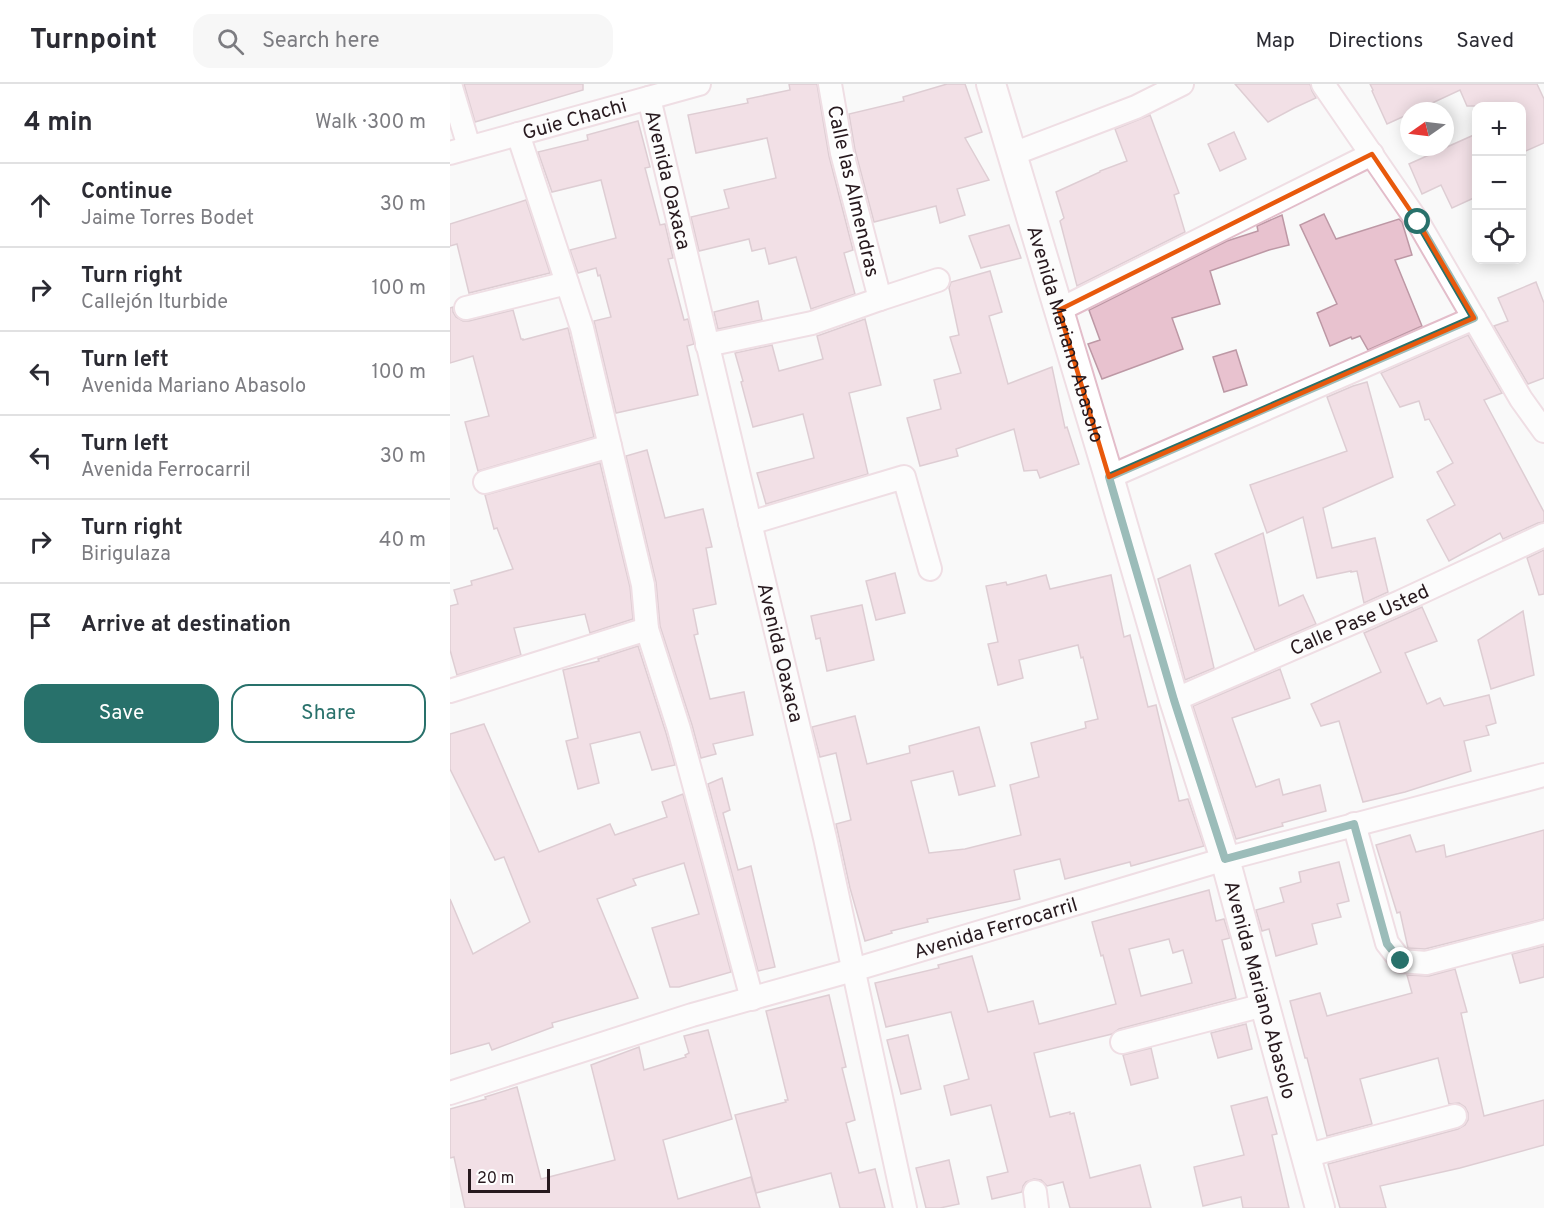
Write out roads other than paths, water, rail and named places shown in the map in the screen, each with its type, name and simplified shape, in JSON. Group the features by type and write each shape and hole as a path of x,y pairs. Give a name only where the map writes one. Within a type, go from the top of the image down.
{"street":[{"path":"450,84 459,150"},
{"name":"Guie Chachi","path":"459,150 699,84"},
{"name":"Calle las Almendras","path":"708,345 812,322 880,299 842,153 830,84"},
{"name":"Avenida Mariano Abasolo","path":"991,84 1014,154 1174,700 1225,859 1320,1208"},
{"path":"1014,154 1136,107 1182,84"},
{"path":"1323,84 1418,222 1521,399 1544,431"},
{"name":"Avenida Oaxaca","path":"649,98 825,838 905,1208"},
{"path":"518,134 582,328 643,585 647,629 679,729 752,999"},
{"path":"1059,310 1371,154"},
{"path":"880,299 938,280"},
{"path":"466,308 567,283"},
{"path":"1109,477 1474,318"},
{"path":"485,483 610,446"},
{"path":"750,523 904,477 930,569"},
{"name":"Calle Pase Usted","path":"1174,700 1400,602 1544,535"},
{"path":"450,691 647,629"},
{"name":"Avenida Ferrocarril","path":"450,1093 692,1015 853,970 1225,859 1544,775"},
{"path":"1354,824 1387,944 1401,961 1426,963 1544,932"},
{"path":"1122,1042 1264,1005"},
{"path":"1305,1156 1455,1116"}]}
